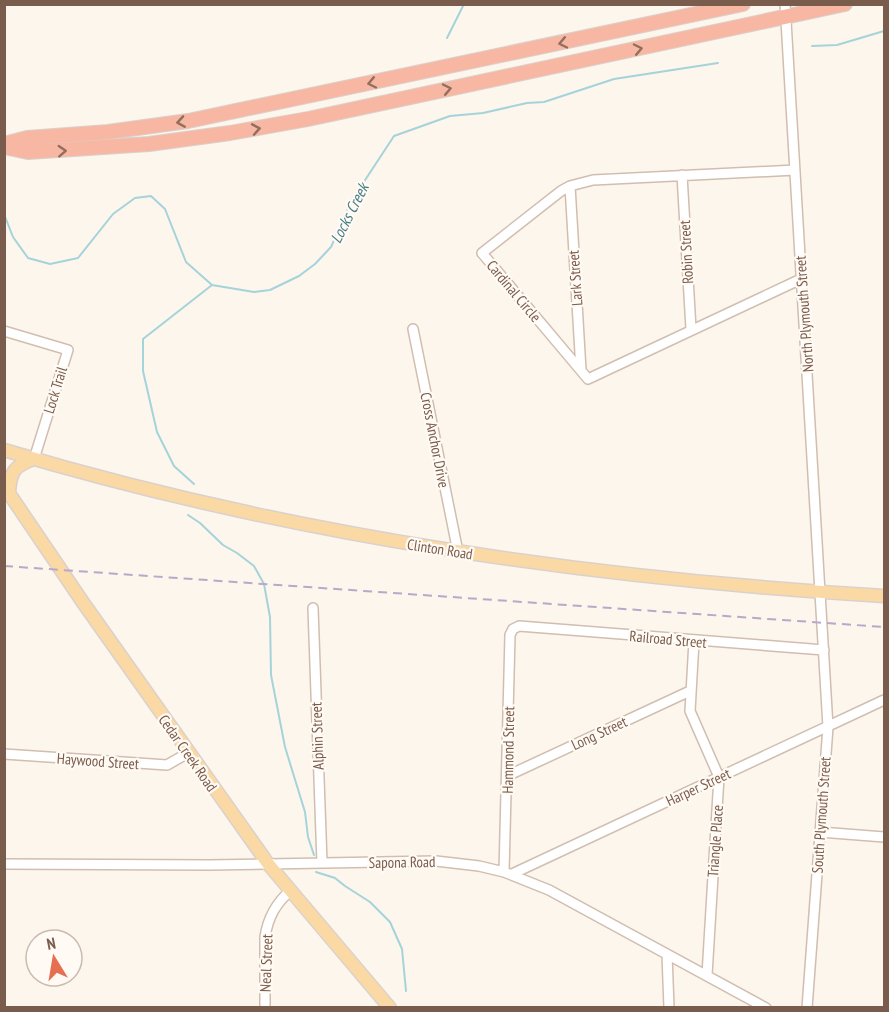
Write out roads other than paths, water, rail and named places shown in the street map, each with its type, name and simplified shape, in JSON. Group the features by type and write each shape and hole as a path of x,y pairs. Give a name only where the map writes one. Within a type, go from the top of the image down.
{"highway":[{"path":"4,146 27,138 108,132 198,119 743,4"},
{"path":"4,146 28,152 68,150 149,144 230,133 342,112 785,11 845,4"}],"main road":[{"name":"Clinton Road","path":"4,450 96,477 241,512 458,552 610,573 885,596"},
{"path":"7,490 13,471 20,463 34,459"},
{"name":"Cedar Creek Road","path":"7,490 188,753 269,865 390,1008"}],"street":[{"name":"North Plymouth Street","path":"785,11 823,623"},
{"name":"Cardinal Circle","path":"581,370 482,253 570,186 593,180 795,170"},
{"name":"Robin Street","path":"682,175 691,329"},
{"name":"Lark Street","path":"570,186 581,370"},
{"path":"581,370 588,379 801,279"},
{"name":"Cross Anchor Drive","path":"413,329 458,552"},
{"name":"Lock Trail","path":"4,331 68,350 34,459"},
{"name":"Alphin Street","path":"313,608 322,863"},
{"name":"South Plymouth Street","path":"807,1008 828,727 823,623"},
{"name":"Railroad Street","path":"513,629 519,626 824,650"},
{"name":"Hammond Street","path":"508,873 507,776 510,635 513,629"},
{"name":"Triangle Place","path":"694,641 690,711 719,777 707,975"},
{"name":"Long Street","path":"507,776 690,690"},
{"name":"Harper Street","path":"508,873 885,700"},
{"name":"Haywood Street","path":"4,754 167,765 188,753"},
{"path":"820,832 885,837"},
{"name":"Sapona Road","path":"4,864 269,865 436,861 479,866 508,873 549,890 766,1008"},
{"name":"Neal Street","path":"265,1008 267,925 281,899 291,890"},
{"path":"667,954 669,1007"}],"waterway":[{"name":"Locks Creek","path":"447,38 464,4"},
{"path":"812,46 837,45 884,31"},
{"name":"Locks Creek","path":"4,214 13,237 28,258 50,264 78,258 113,214 135,198 151,196 165,209 186,262 212,285 254,292 270,290 299,276 315,264 331,247 352,200 394,136 450,116 483,113 527,103 544,102 614,79 718,63"},
{"path":"194,484 174,466 157,432 143,371 143,339 212,285"},
{"path":"188,515 223,545 254,566 264,584 270,617 271,675 285,747 305,812 308,837 314,855"},
{"path":"316,872 335,878 370,902 390,922 402,949 406,991"}],"railway":[{"path":"4,566 884,627"}]}
